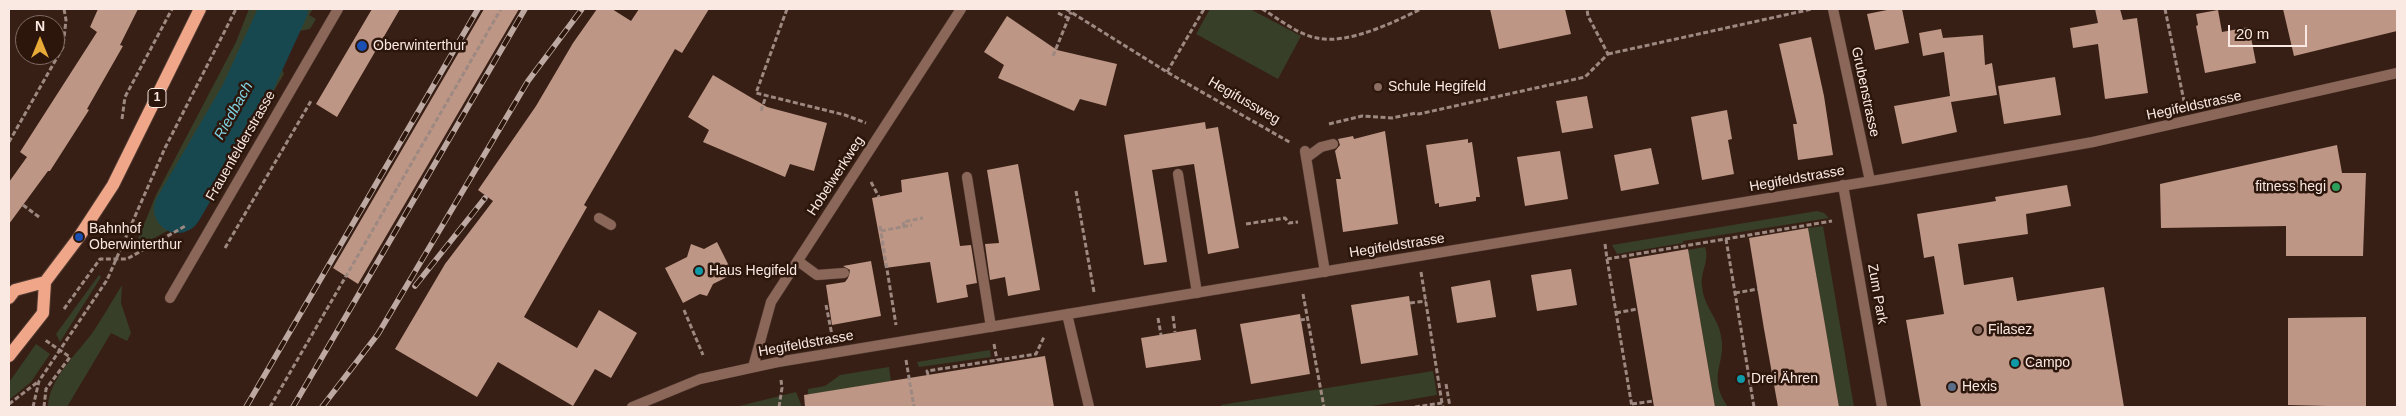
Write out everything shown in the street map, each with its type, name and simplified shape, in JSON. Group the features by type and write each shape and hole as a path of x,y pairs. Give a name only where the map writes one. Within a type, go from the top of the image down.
{"main road":[{"name":"1","path":"45,282 79,237 114,184 200,9"},
{"path":"9,298 15,290 45,282 43,313 9,356"}],"street":[{"name":"Frauenfelderstrasse","path":"170,298 338,9"},
{"name":"Hobelwerkweg","path":"753,367 771,302 961,9"},
{"name":"Grubenstrasse","path":"1833,9 1870,181"},
{"name":"Hegifeldstrasse","path":"632,407 700,379 778,362 1602,226 2093,142 2397,73"},
{"path":"1326,272 1305,154 1334,144"},
{"path":"1178,174 1197,293"},
{"path":"967,177 991,327"},
{"name":"Zum Park","path":"1843,185 1882,407"},
{"path":"599,218 611,225"},
{"path":"798,261 817,275 844,273"},
{"path":"1067,314 1089,407"}],"path":[{"path":"9,142 63,47 66,20 64,9"},
{"path":"125,97 172,9"},
{"path":"9,404 39,381 107,280 165,148 236,9"},
{"path":"270,407 501,9"},
{"path":"788,9 756,93 845,115 869,124 881,132"},
{"name":"Hegifussweg","path":"1066,9 1305,154"},
{"path":"1167,72 1204,9"},
{"path":"1262,9 1305,34 1317,38 1333,39 1375,28 1421,9"},
{"path":"1587,9 1588,16 1608,54"},
{"path":"1305,154 1322,126 1362,116 1392,118 1419,114 1585,77 1608,54 1812,9"},
{"path":"2166,9 2184,101"},
{"path":"1053,56 1071,12"},
{"path":"1058,13 1068,18"},
{"path":"761,111 766,96"},
{"path":"225,248 311,101"},
{"path":"869,178 879,197"},
{"path":"1076,191 1095,295"},
{"path":"23,205 39,217"},
{"path":"904,227 903,222 923,218"},
{"path":"1246,224 1285,218 1289,223 1316,219"},
{"path":"1607,259 1835,220"},
{"path":"60,314 100,259 127,259 187,225"},
{"path":"881,231 912,225"},
{"path":"880,226 897,328"},
{"path":"1602,226 1632,406 1653,401"},
{"path":"1726,239 1754,407"},
{"path":"1418,256 1443,407"},
{"path":"1735,293 1758,289"},
{"path":"1303,293 1324,407"},
{"path":"1410,303 1426,301"},
{"path":"826,305 833,338"},
{"path":"1616,313 1637,309"},
{"path":"684,310 703,355"},
{"path":"1172,314 1175,332"},
{"path":"1158,317 1161,335"},
{"path":"1300,320 1308,319"},
{"path":"928,375 927,371 997,360 1012,360 1036,354 1045,336"},
{"path":"42,338 70,357 46,389 44,407"},
{"path":"994,344 997,360"},
{"path":"906,360 914,407"},
{"path":"778,362 782,388 779,407"},
{"path":"33,407 39,381"},
{"path":"1750,384 1773,381"},
{"path":"1446,384 1450,407"},
{"path":"1415,407 1442,402"}],"green space":[{"path":"249,9 313,9 309,15 316,19 310,29 299,31 280,65 284,74 196,221 191,218 134,249 156,195 236,42"},
{"path":"1210,9 1250,9 1301,36 1278,79 1196,34"},
{"path":"1817,211 1824,213 1829,218 1683,241 1683,243 1617,254 1612,245"},
{"path":"1823,226 1854,407 1839,407 1808,228"},
{"path":"1705,247 1706,257 1702,276 1703,294 1721,336 1722,354 1718,370 1718,386 1728,407 1715,407 1688,250"},
{"path":"99,275 101,277 60,342 56,334"},
{"path":"122,285 121,303 131,333 127,341 111,333 67,407 48,407 53,386 58,376 93,332"},
{"path":"36,344 50,354 31,382 9,400 10,381"},
{"path":"990,350 991,357 919,367 917,362"},
{"path":"889,367 891,381 808,395 808,389 825,386 840,375"},
{"path":"1433,371 1437,395 1366,407 1221,407 1221,405"},
{"path":"796,392 802,407 735,407"}],"building":[{"path":"98,9 138,9 120,45 123,46 87,109 89,110 50,171 48,171 9,224 9,182 27,157 20,152 97,32 90,27"},
{"path":"372,9 400,9 337,117 316,104"},
{"path":"484,9 519,9 358,284 333,268"},
{"path":"597,9 612,9 631,21 639,9 709,9 682,53 675,49 584,205 587,207 524,317 577,348 599,310 637,333 611,378 595,369 573,406 498,362 477,397 395,349 445,264 493,201 478,190 536,106 573,43"},
{"path":"1490,9 1565,9 1571,34 1499,49"},
{"path":"1902,9 1909,43 1875,50 1867,14"},
{"path":"2095,9 2120,9 2123,20 2137,18 2148,93 2105,99 2098,44 2073,48 2070,28 2098,23"},
{"path":"2283,9 2397,9 2397,31 2294,56"},
{"path":"2218,10 2222,32 2249,27 2256,63 2205,73 2196,26 2198,25 2196,14"},
{"path":"1007,16 1057,50 1117,64 1106,106 1080,99 1074,111 998,78 1004,65 984,52"},
{"path":"1941,29 1943,38 1983,35 1985,65 1992,63 1997,95 1951,102 1957,132 1902,144 1894,106 1950,96 1944,52 1923,56 1919,33"},
{"path":"1811,37 1824,96 1833,155 1798,160 1793,124 1797,124 1779,44"},
{"path":"713,75 767,107 827,123 814,171 790,164 785,177 703,142 709,130 688,117"},
{"path":"2055,77 2061,115 2004,124 1998,86"},
{"path":"1587,96 1593,128 1562,133 1556,101"},
{"path":"1727,110 1732,139 1728,140 1734,174 1702,180 1691,117"},
{"path":"1205,122 1206,129 1218,127 1239,248 1208,254 1194,164 1152,170 1167,262 1144,265 1124,135"},
{"path":"1385,131 1398,224 1343,232 1336,179 1341,179 1335,151 1340,145 1338,139 1353,136 1354,139"},
{"path":"1468,139 1468,143 1472,142 1480,197 1476,197 1476,201 1439,207 1439,203 1435,204 1426,145"},
{"path":"2337,145 2342,173 2366,173 2363,256 2286,256 2286,226 2161,228 2160,184"},
{"path":"1651,148 1659,184 1621,191 1614,155"},
{"path":"1560,151 1568,199 1525,206 1517,157"},
{"path":"1018,164 1040,290 1008,296 1005,277 990,280 985,244 999,243 987,170"},
{"path":"948,172 960,246 971,245 977,283 966,285 968,297 937,303 930,262 885,268 872,198 902,192 901,180"},
{"name":"Campo","path":"2067,185 2071,206 2026,214 2028,234 1958,244 1964,285 2013,277 2017,301 2104,287 2124,407 1921,407 1906,320 1944,314 1934,256 1924,258 1917,214 1996,201 1995,197"},
{"path":"1808,228 1839,407 1778,407 1764,329 1749,238"},
{"name":"Haus Hegifeld","path":"717,242 733,274 713,284 707,296 700,294 683,303 665,268 687,257 691,244 704,249"},
{"path":"1688,249 1715,407 1654,407 1629,259"},
{"path":"871,261 881,316 832,325 826,285 845,282 850,270 843,266"},
{"path":"1571,269 1577,305 1537,311 1531,275"},
{"path":"1490,280 1496,317 1457,323 1451,287"},
{"path":"1409,296 1418,355 1361,364 1351,305"},
{"path":"1300,314 1310,374 1251,384 1240,324"},
{"path":"2366,317 2366,407 2288,405 2288,318"},
{"path":"1196,329 1201,360 1146,368 1141,338"},
{"path":"1045,356 1054,407 805,407 804,395"}],"waterway":[{"name":"Riedbach","path":"178,209 244,96 284,9"}],"railway":[{"path":"246,407 478,9"},
{"path":"293,407 525,9"},
{"path":"322,407 378,334 528,81 582,9"},
{"path":"415,286 485,198"}],"place":[{"name":"Oberwinterthur","path":"362,46"},
{"name":"Schule Hegifeld","path":"1378,87"},
{"name":"fitness hegi","path":"2336,187"},
{"name":"Bahnhof Oberwinterthur","path":"79,237"},
{"name":"Haus Hegifeld","path":"699,271"},
{"name":"Filasez","path":"1978,330"},
{"name":"Campo","path":"2015,363"},
{"name":"Drei Ähren","path":"1741,379"},
{"name":"Hexis","path":"1952,387"}]}
